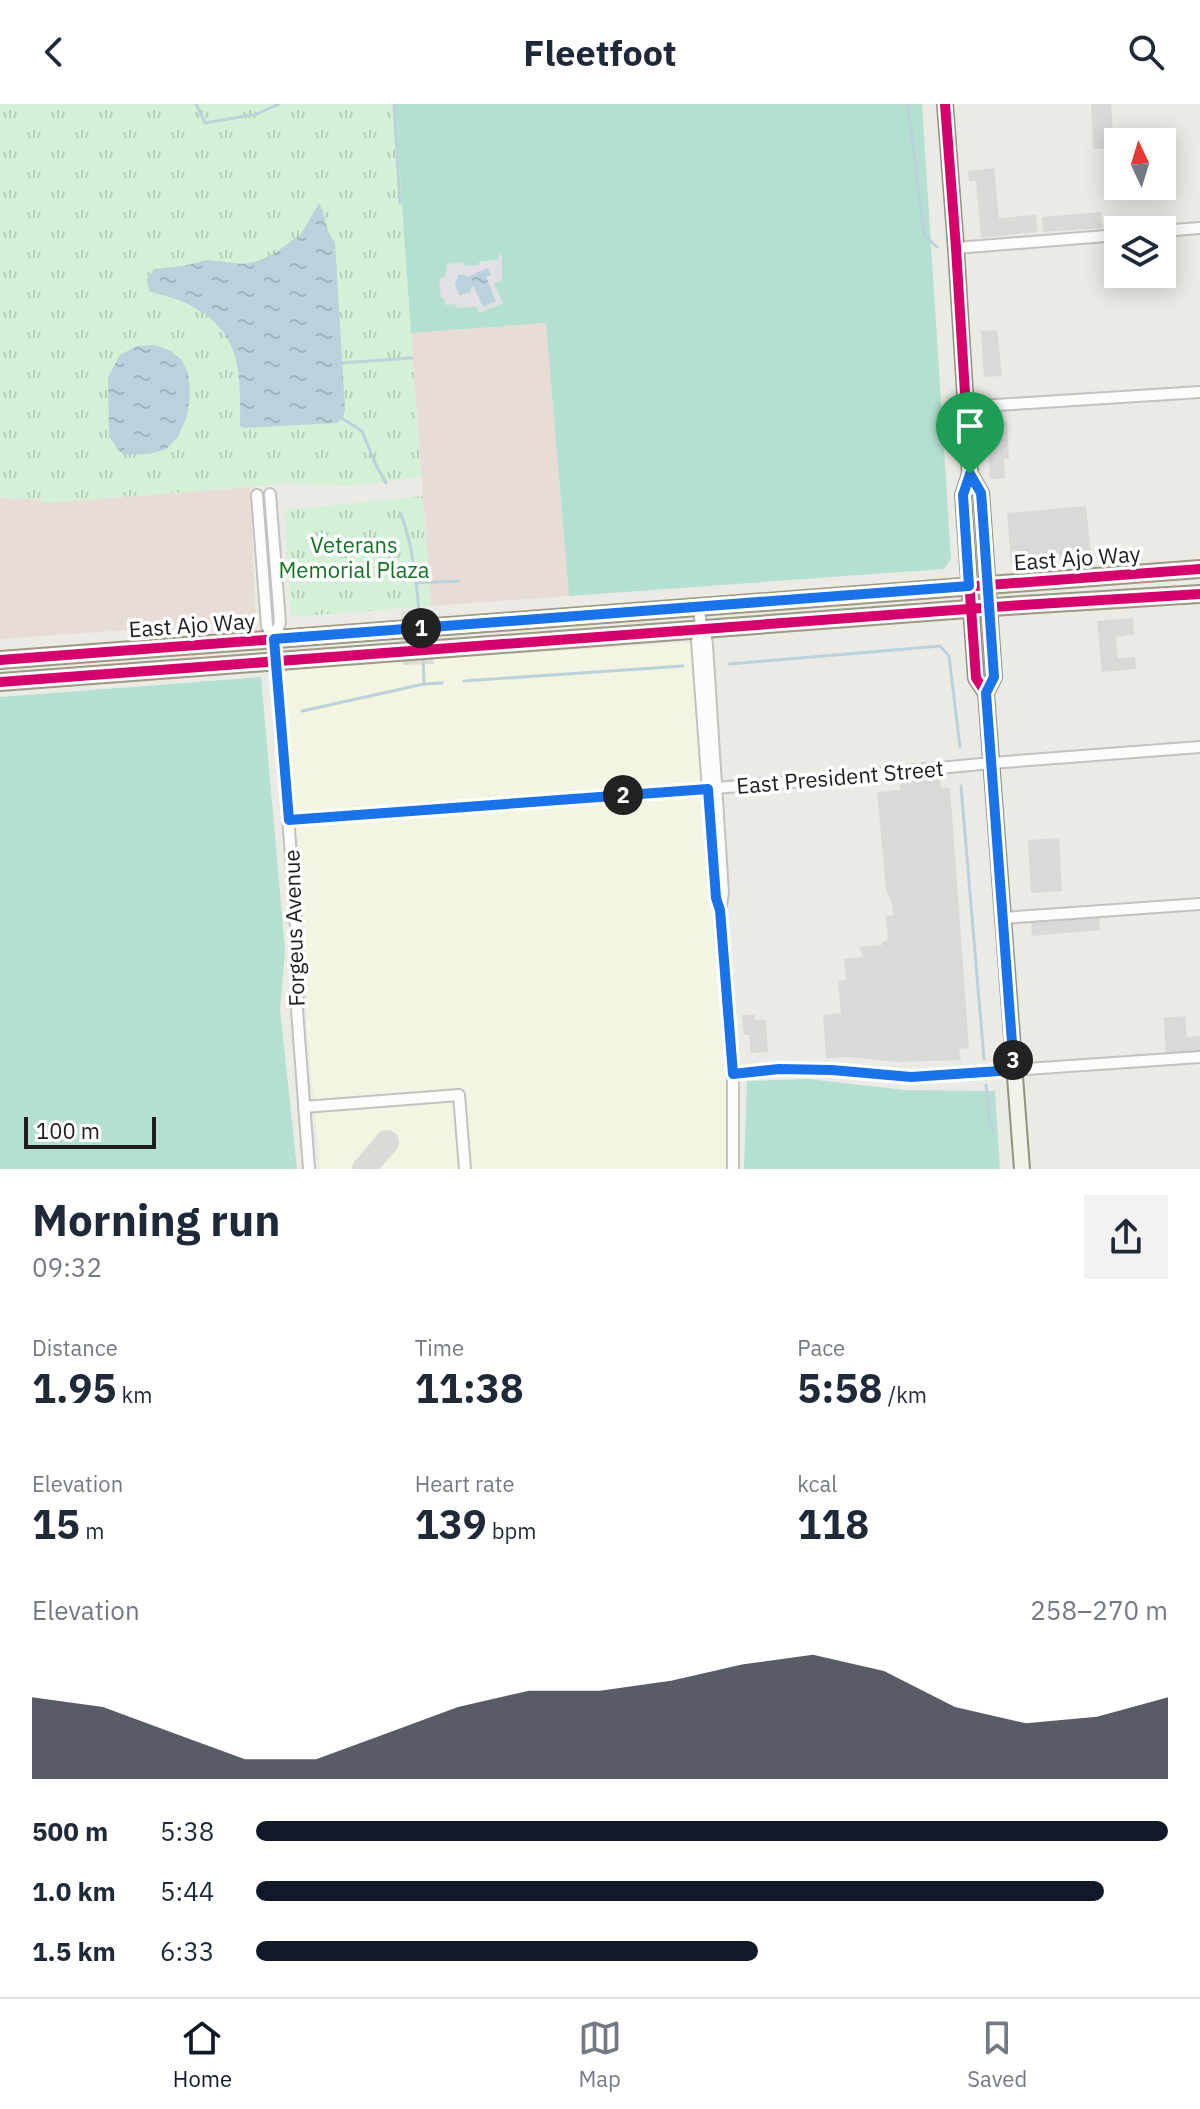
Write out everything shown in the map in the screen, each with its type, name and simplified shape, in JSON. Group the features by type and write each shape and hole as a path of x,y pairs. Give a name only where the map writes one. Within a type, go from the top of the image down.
{"main road":[{"name":"East Ajo Way","path":"0,660 1200,569"},
{"name":"East Ajo Way","path":"0,682 971,608 1200,594"}],"street":[{"path":"945,104 970,474 963,495 969,586 976,678 986,693 1022,1169"},
{"path":"1176,230 1200,228"},
{"path":"956,248 1104,236"},
{"path":"965,407 1200,392"},
{"path":"970,474 981,493 988,585 994,677 986,693"},
{"name":"Forgeus Avenue","path":"270,494 280,623 274,639"},
{"name":"Forgeus Avenue","path":"257,495 267,626 274,639 277,662 299,969 297,1010 309,1169"},
{"path":"699,607 701,629 697,642 712,788 716,898 720,910 733,1074 733,1169"},
{"name":"East President Street","path":"289,820 1200,747"},
{"path":"1003,918 1200,904"},
{"path":"733,1074 779,1069 911,1077 1200,1057"},
{"path":"304,1107 459,1095 465,1169"}],"shaded area":[{"path":"1091,104 1111,104 1113,128 1104,128 1104,148 1093,149"},
{"path":"994,168 999,218 1036,215 1038,232 981,238 976,181 969,181 968,171"},
{"path":"1101,212 1103,228 1043,232 1042,217"},
{"path":"502,255 502,280 494,284 503,303 480,313 477,307 445,305 439,278 445,277 447,264 464,262 465,266 479,265 479,262 499,259"},
{"path":"546,323 569,596 431,606 411,333"},
{"path":"997,330 1002,376 984,377 981,331"},
{"path":"1007,421 1009,459 1004,459 1005,478 990,479 988,446 993,425"},
{"path":"250,487 256,621 0,639 0,497 33,498 48,503"},
{"path":"1086,506 1091,555 1011,563 1007,513"},
{"path":"1133,618 1134,634 1116,637 1118,658 1135,657 1136,669 1102,672 1097,621"},
{"path":"691,642 729,1080 727,1169 320,1169 306,1022 308,977 284,669"},
{"path":"940,779 941,788 950,788 969,1048 959,1049 961,1060 897,1062 851,1057 826,1058 823,1015 841,1013 838,981 846,980 844,959 864,957 859,947 882,945 888,940 886,916 893,915 886,889 877,792 900,790 900,782"},
{"path":"1059,838 1062,891 1031,893 1028,840"},
{"path":"1099,916 1100,930 1032,936 1031,922"},
{"path":"742,1015 755,1015 755,1020 766,1020 768,1052 751,1053 749,1035 744,1035"},
{"path":"1185,1016 1187,1037 1200,1036 1200,1056 1166,1059 1164,1018"}],"green space":[{"path":"0,104 395,104 421,477 351,486 285,484 48,503 0,497"},
{"path":"395,104 922,104 951,559 944,569 569,596 546,323 411,333"},
{"name":"Veterans Memorial Plaza","path":"423,496 431,606 291,617 284,510"},
{"path":"261,677 285,950 280,1009 297,1169 0,1169 0,697"},
{"path":"809,1079 904,1090 995,1091 1000,1169 744,1169 747,1081"}],"water":[{"path":"319,203 335,242 345,409 343,419 336,423 243,428 240,426 237,367 226,336 199,311 179,300 149,291 147,279 154,269 207,260 243,264 258,261 301,234"},
{"path":"488,268 491,275 486,277 496,301 483,307 473,285 470,292 459,295 455,285 458,275 467,277"},
{"path":"155,345 171,351 182,360 188,373 190,393 187,417 178,437 165,450 125,455 109,437 108,377 120,355 137,346"}],"pier":[{"path":"431,609 434,664 403,665 401,611"}],"waterway":[{"path":"196,104 205,123 257,114 279,104"},
{"path":"394,104 400,203"},
{"path":"908,104 924,235 937,247"},
{"path":"342,363 412,358"},
{"path":"343,419 362,431 386,483"},
{"path":"401,514 412,554 420,624"},
{"path":"416,583 459,581"},
{"path":"729,664 940,646 949,656 960,747"},
{"path":"423,656 424,684"},
{"path":"464,681 683,666"},
{"path":"302,711 424,684 442,683"},
{"path":"961,786 984,1059"},
{"path":"986,1085 990,1125 994,1132"}],"taxiway":[{"path":"364,1169 387,1142"}],"cycle path":[{"path":"945,104 970,474 963,495 976,678 986,693"},
{"path":"970,474 981,493 982,505 994,677 986,693"},
{"path":"0,660 1200,569"},
{"path":"0,682 1200,594"}],"route":[{"path":"970,474 981,493 982,505 994,677 986,693 1014,1070 911,1077 779,1069 733,1074 708,789 289,820 274,639 969,586 963,495 970,474"}]}
